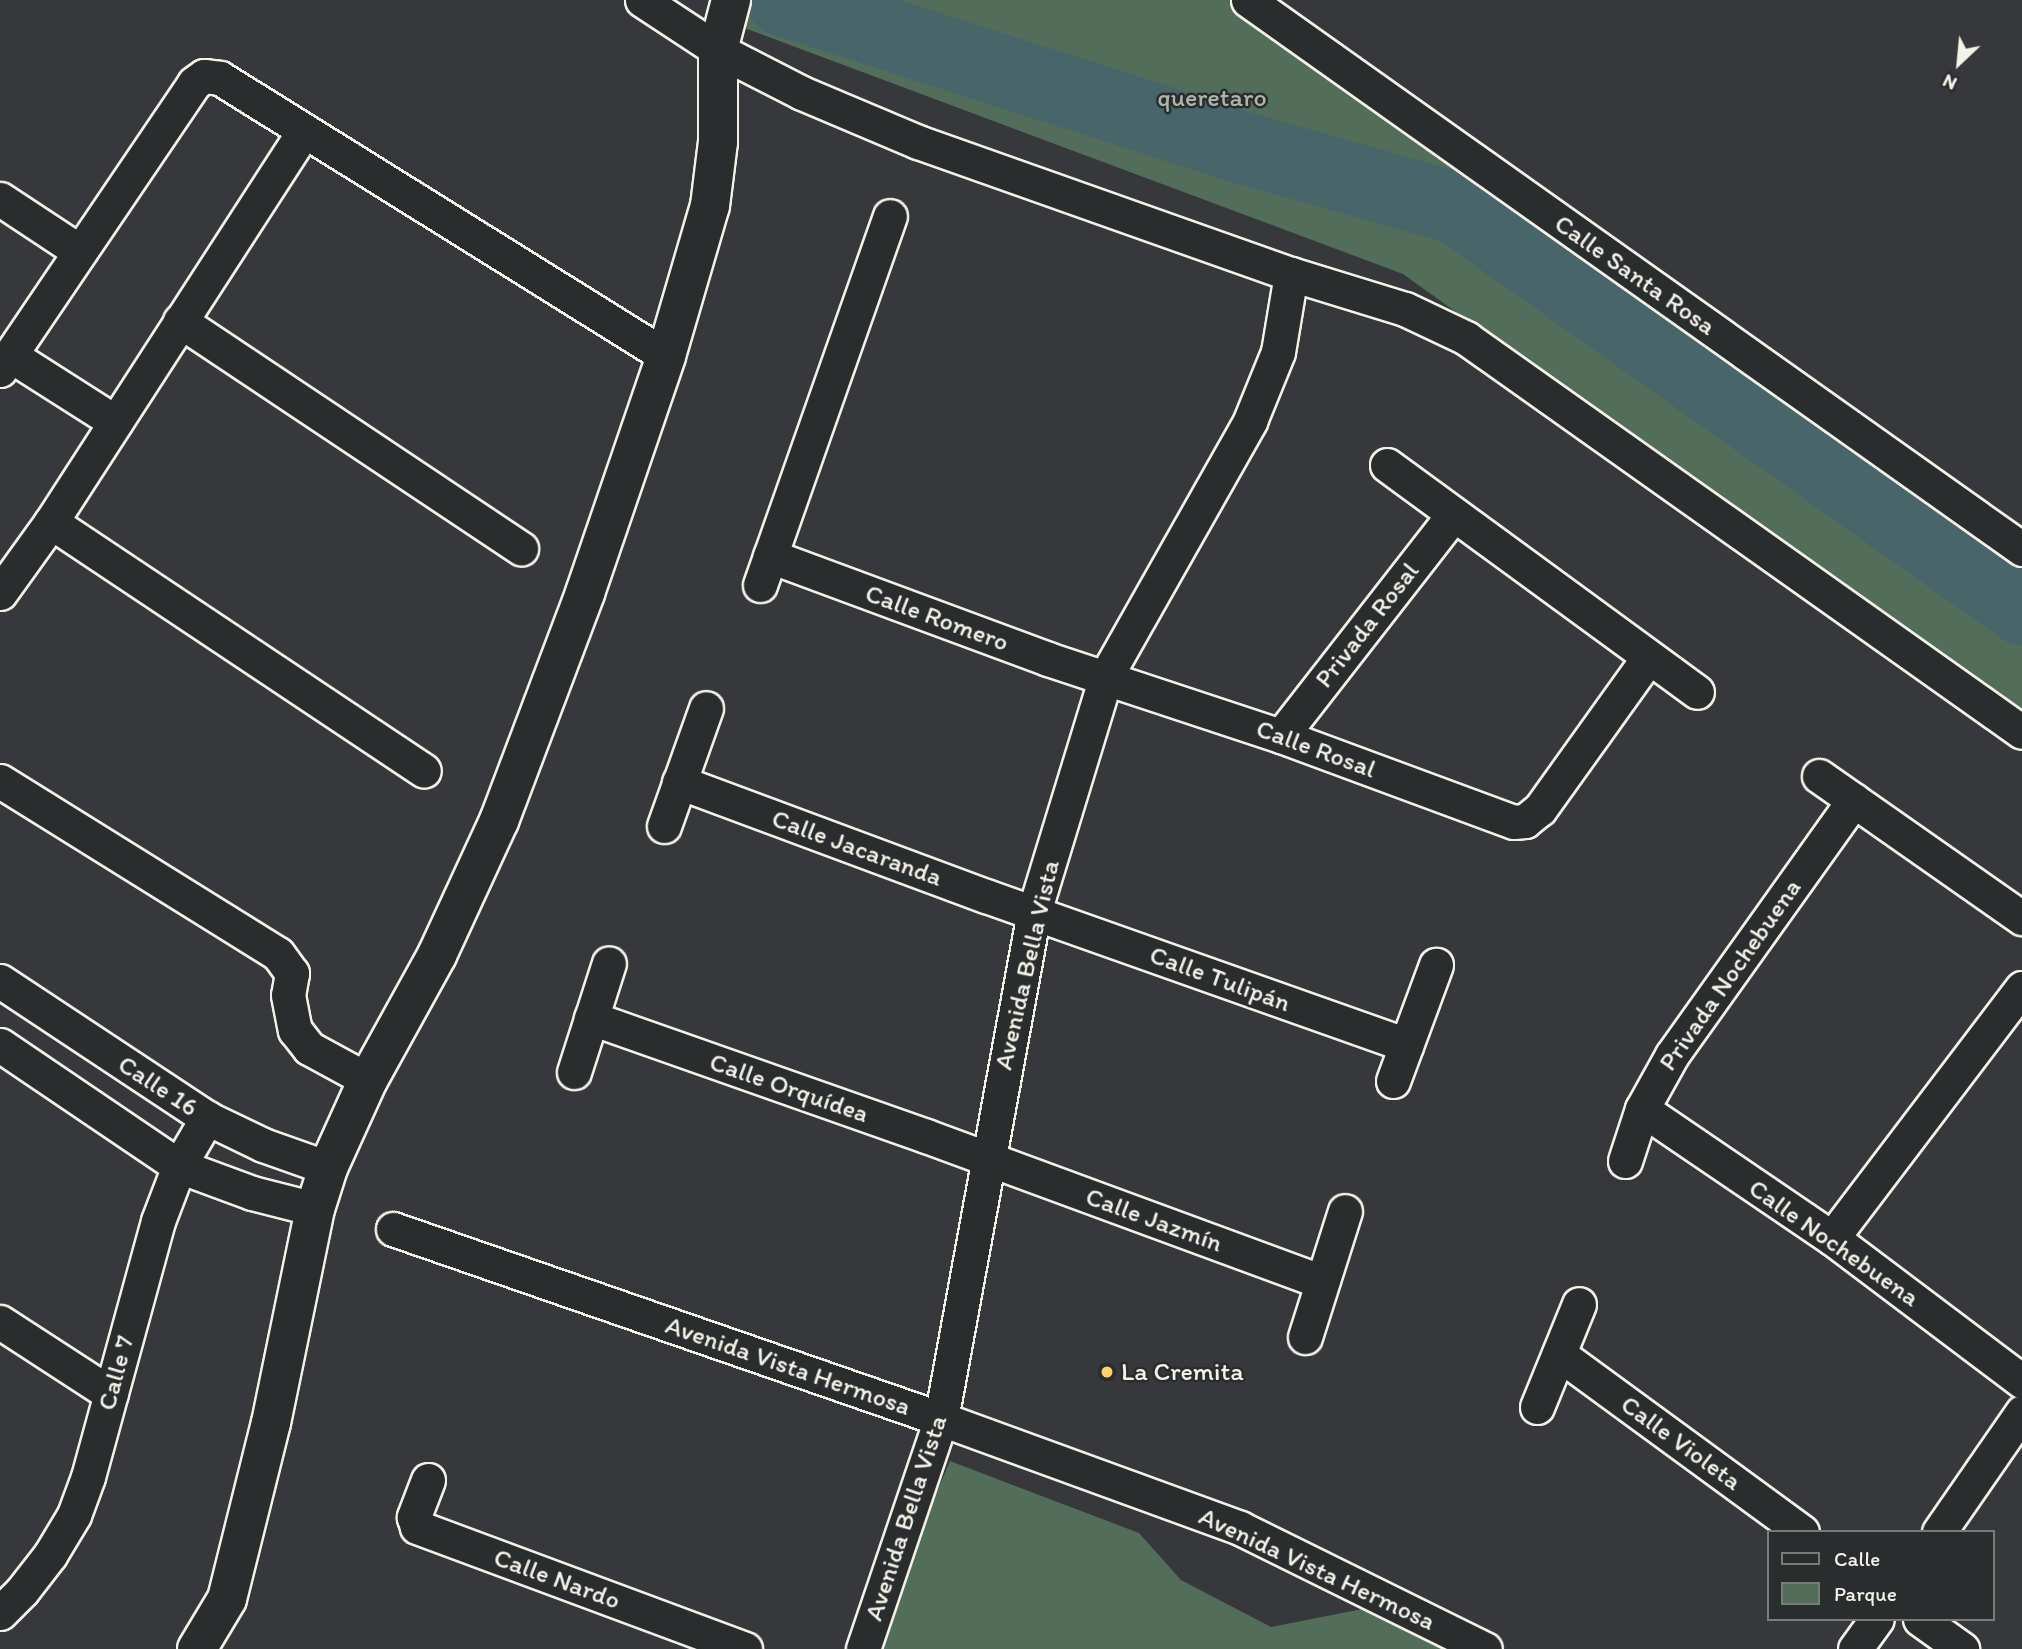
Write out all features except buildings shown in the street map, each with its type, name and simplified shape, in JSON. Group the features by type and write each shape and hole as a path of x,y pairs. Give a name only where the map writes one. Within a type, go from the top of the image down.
{"street":[{"path":"642,0 724,23 802,93 918,142 1291,274 1405,309 1466,338 2022,732"},
{"name":"Calle Santa Rosa","path":"1248,0 2022,550"},
{"path":"197,1649 228,1599 271,1423 315,1209 328,1168 368,1080 437,955 499,821 585,593 666,356 710,206 718,142 724,23"},
{"path":"115,422 5,362 194,83 204,76 220,78 666,356"},
{"path":"0,593 51,522 304,131"},
{"path":"0,199 79,251"},
{"name":"Calle Romero","path":"890,216 765,571 1105,676"},
{"name":"Avenida Bella Vista","path":"863,1649 941,1419 1034,912 1105,676 1250,422 1278,352 1291,274"},
{"path":"180,321 520,548"},
{"path":"1387,465 1697,692"},
{"name":"Privada Rosal","path":"1281,736 1454,514"},
{"path":"51,522 424,771"},
{"name":"Calle Rosal","path":"1105,676 1281,736 1514,822 1525,821 1540,810 1648,658"},
{"path":"664,825 706,708"},
{"path":"1819,776 2022,918"},
{"path":"0,781 278,954 292,973 288,995 295,1030 309,1048 368,1080"},
{"name":"Calle Jacaranda","path":"680,782 1034,912"},
{"name":"Privada Nochebuena","path":"1625,1161 1642,1109 1672,1055 1854,800"},
{"name":"Calle Tulipán","path":"1034,912 1406,1045"},
{"path":"574,1072 609,963"},
{"path":"1394,1081 1436,965"},
{"name":"Calle 16","path":"0,981 207,1118 263,1145 328,1168"},
{"path":"1832,1238 2022,988"},
{"name":"Calle Orquídea","path":"591,1018 987,1159"},
{"name":"Calle 16","path":"0,1045 180,1166 252,1193 315,1209"},
{"name":"Calle Nochebuena","path":"1642,1109 1832,1238 2022,1381"},
{"name":"Calle 7","path":"0,1613 22,1591 50,1555 74,1516 88,1477 158,1221 180,1166 207,1118"},
{"name":"Calle Jazmín","path":"987,1159 1322,1282"},
{"path":"1305,1337 1345,1211"},
{"name":"Avenida Vista Hermosa","path":"393,1229 941,1419 1240,1528 1485,1649"},
{"path":"1537,1407 1578,1304"},
{"path":"0,1322 110,1394"},
{"name":"Calle Violeta","path":"1559,1354 1799,1530"},
{"path":"1940,1530 2022,1412"},
{"name":"Calle Nardo","path":"428,1479 415,1517 417,1527 745,1649"},
{"path":"1855,1649 1876,1621"},
{"path":"1923,1621 1962,1649"}],"green space":[{"name":"queretaro","path":"738,0 1241,0 2022,549 2022,725 1800,559 1403,274 723,20"},
{"path":"950,1461 1139,1533 1181,1580 1271,1627 1393,1603 1459,1649 870,1649"}],"waterway":[{"path":"782,0 1233,145 1456,208 2022,609"}],"place":[{"name":"La Cremita","path":"1107,1372"}]}
